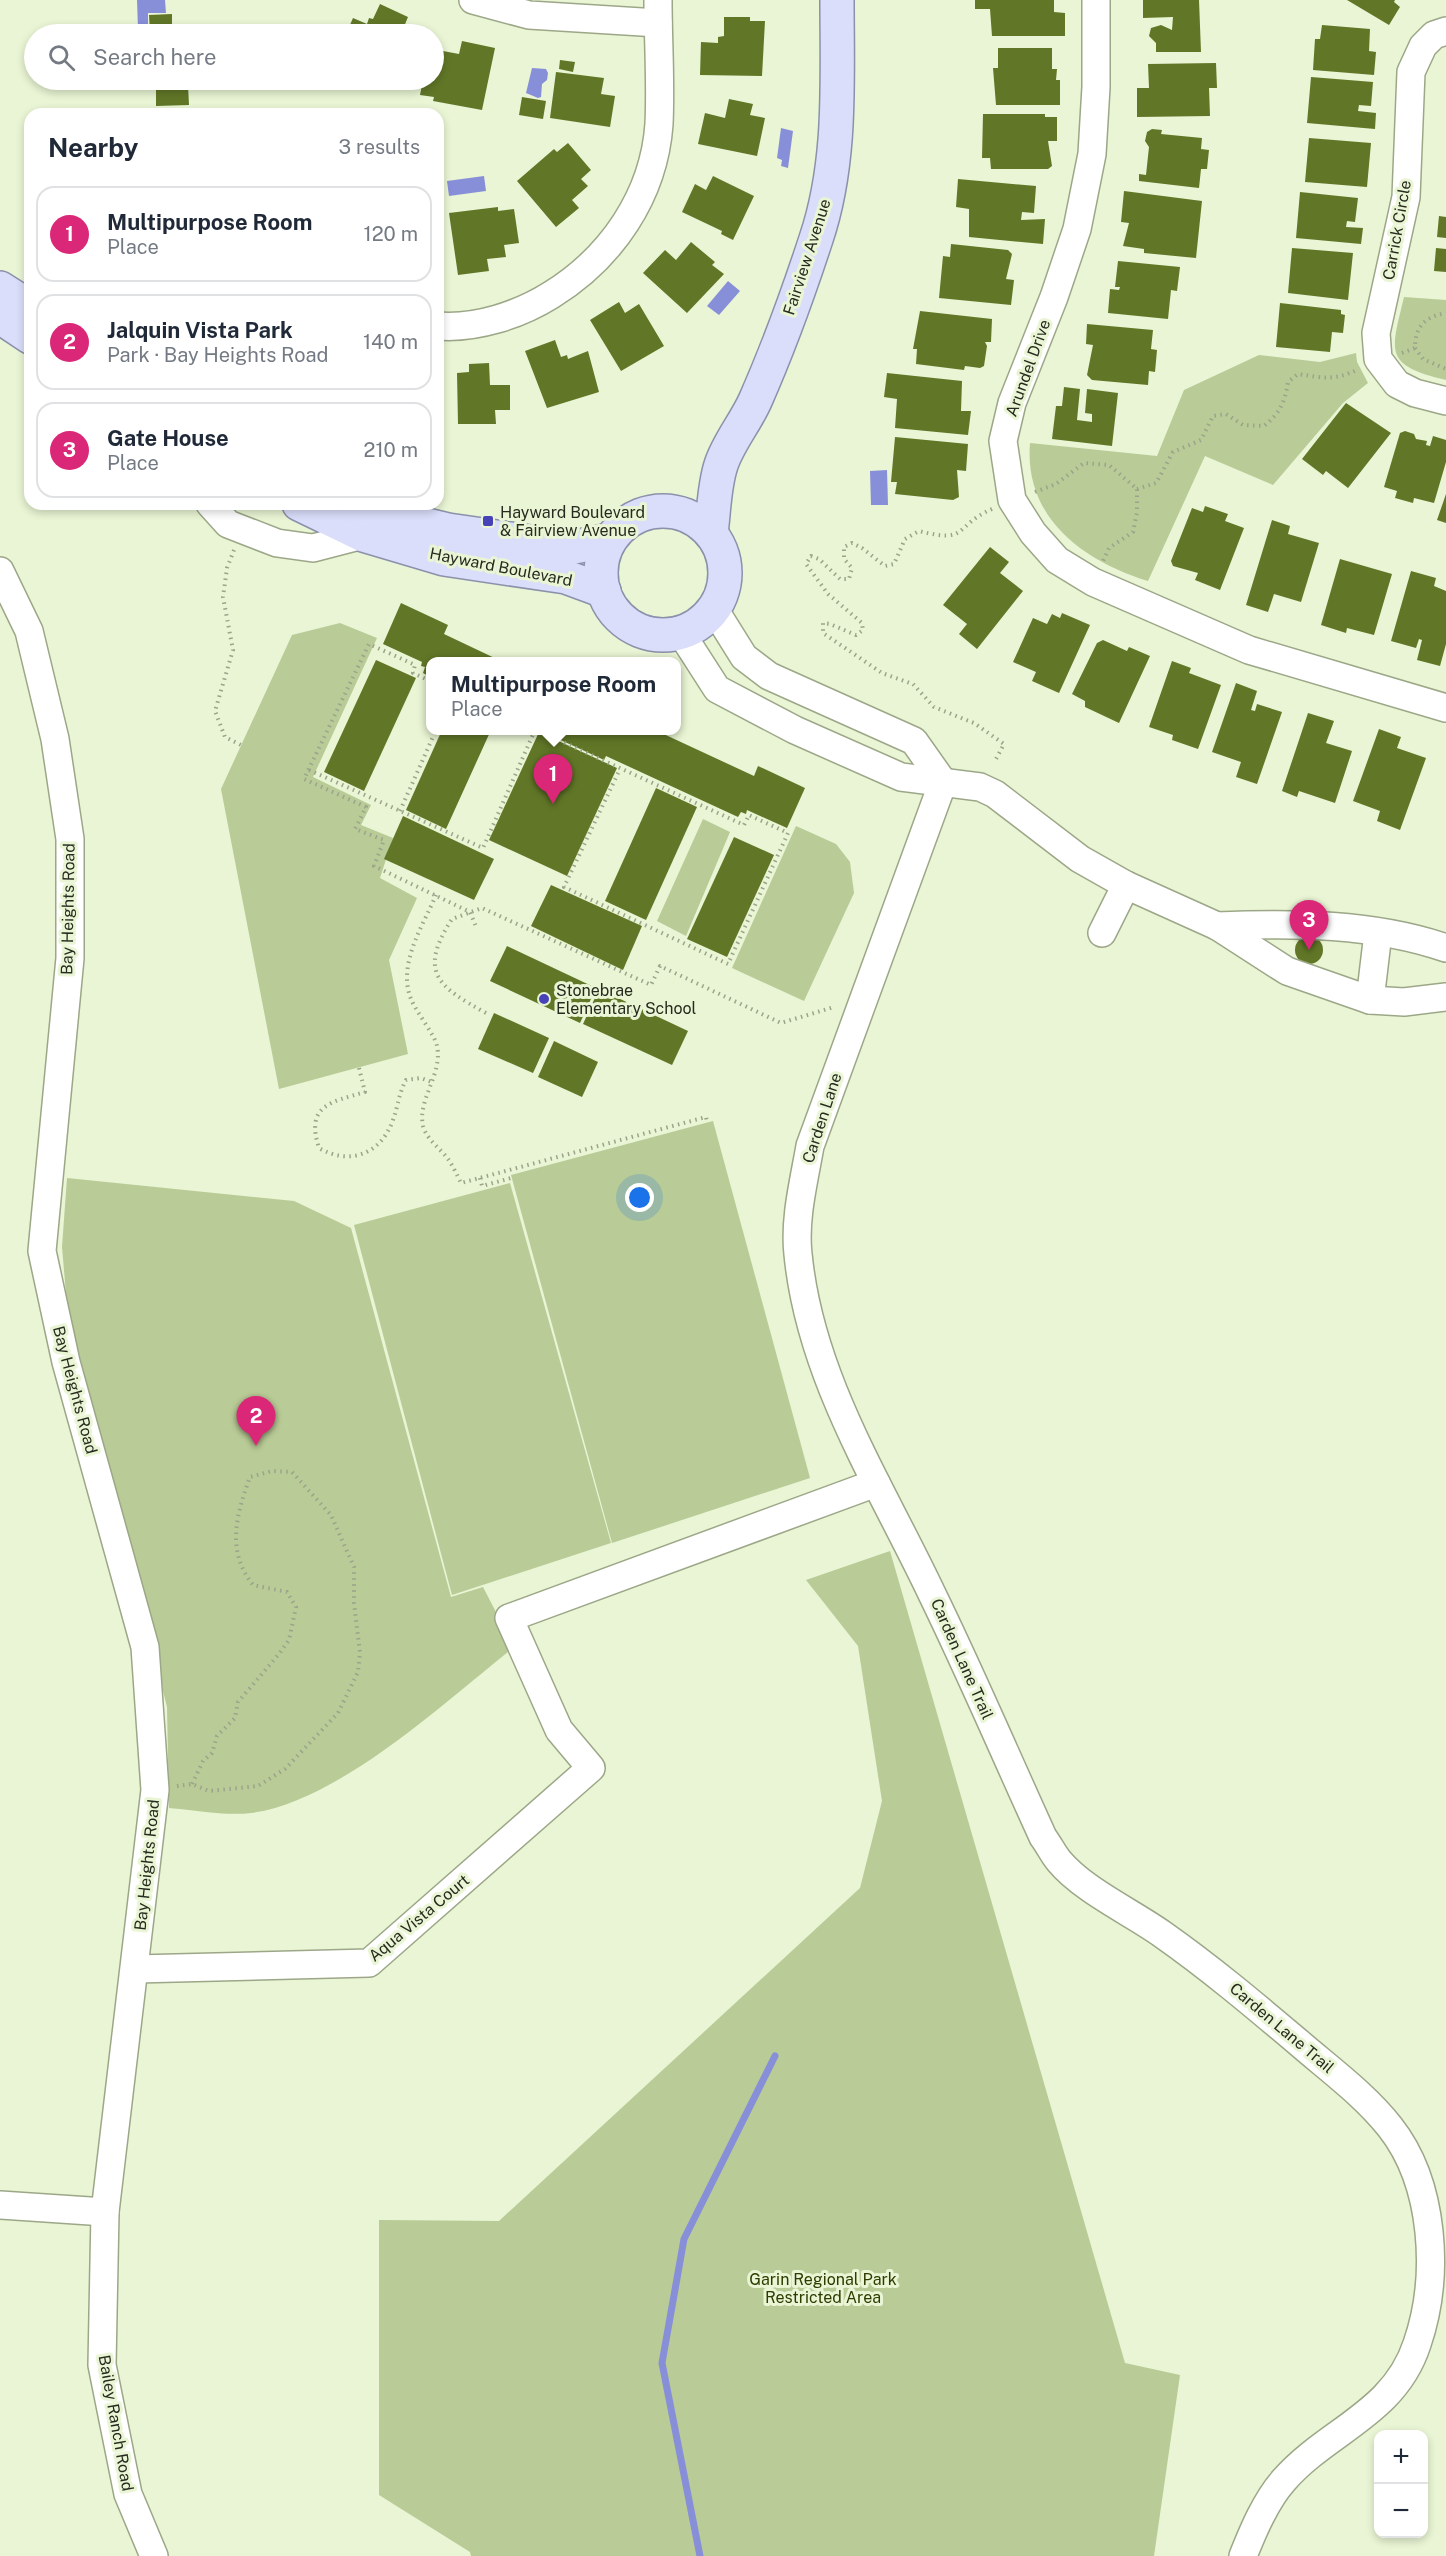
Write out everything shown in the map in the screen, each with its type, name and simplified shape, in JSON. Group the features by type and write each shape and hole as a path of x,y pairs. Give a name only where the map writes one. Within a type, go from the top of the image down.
{"main road":[{"name":"Fairview Avenue","path":"670,511 721,465 754,404 772,363 816,238 828,196 837,125 837,0"},
{"path":"0,288 24,304"},
{"path":"0,318 24,333"},
{"name":"Fairview Avenue","path":"711,533 721,465"},
{"name":"Hayward Boulevard","path":"311,510 363,535 444,559 566,577 604,591"},
{"name":"Hayward Boulevard","path":"369,510 448,530 570,548 610,540"},
{"path":"670,511 692,519 711,533 721,550 725,570 723,591 714,609 700,623 681,633 662,635 643,632 626,623 612,609 604,591 602,565 610,540 621,527 636,517 652,512 670,511"}],"street":[{"path":"444,326 493,320 533,307 576,280 613,244 638,202 652,158 659,125 658,21 529,15 473,0"},
{"name":"Arundel Drive","path":"1096,0 1096,87 1092,154 1077,229 1054,297 1012,404 1003,441 1012,500 1033,532 1057,560 1093,582 1249,650 1446,708"},
{"name":"Carrick Circle","path":"1378,359 1376,333 1398,242 1406,197 1411,72 1423,46 1434,35 1446,31"},
{"path":"1378,359 1396,384 1414,393 1446,401"},
{"path":"215,510 228,524 276,543 313,548 363,535"},
{"name":"Bay Heights Road","path":"0,571 29,631 55,739 70,839 70,958 42,1251 66,1362 145,1647 155,1790 136,1969 105,2212"},
{"path":"714,609 744,657 769,676 914,741 943,782"},
{"path":"681,633 717,689 795,730 901,777 980,787 994,794 1080,859 1126,885 1217,926 1287,971 1370,1000 1404,1002 1446,997"},
{"name":"Carden Lane","path":"898,1523 832,1392 810,1320 798,1253 801,1198 814,1136 943,782"},
{"path":"1102,933 1126,885"},
{"path":"1217,926 1299,923 1412,938 1446,948"},
{"path":"1370,1000 1378,933"},
{"name":"Aqua Vista Court","path":"136,1969 369,1964 591,1768 560,1730 509,1618 876,1483"},
{"name":"Carden Lane Trail","path":"898,1523 1044,1837 1060,1863 1092,1888 1214,1971 1268,2016 1361,2096 1390,2127 1412,2162 1424,2199 1430,2250 1427,2298 1417,2345 1399,2381 1366,2416 1326,2444 1284,2480 1252,2533 1243,2556"},
{"path":"0,2205 105,2212"},
{"name":"Bailey Ranch Road","path":"105,2212 102,2365 128,2494 154,2556"}],"path":[{"path":"1446,313 1421,324 1417,330 1415,348 1423,359 1446,369"},
{"path":"1137,489 1156,483 1173,452 1201,440 1213,416 1226,414 1243,425 1264,426 1279,414 1288,382 1298,374 1328,379 1341,378 1378,359 1415,348"},
{"path":"996,759 1004,744 974,723 934,707 912,684 882,673 823,633 823,623 856,635 863,630 862,623 828,594 806,564 811,556 819,559 840,579 849,579 852,568 844,559 844,547 852,543 885,566 894,564 905,539 919,531 944,537 960,534 973,517 1056,484 1084,463 1109,465 1137,489 1137,512 1133,531 1109,548 1093,582"},
{"path":"241,745 225,737 215,711 233,650 223,597 226,568 243,530"},
{"path":"426,679 413,673 415,664 369,644 304,779 366,807 355,829 384,840 374,866 470,912 477,929"},
{"path":"400,811 434,735"},
{"path":"309,770 483,848 534,735"},
{"path":"547,735 744,825 749,815 788,833 728,964 564,887 620,769"},
{"path":"436,895 409,957 407,974 410,997 437,1044 439,1065 432,1082 423,1126 433,1144 447,1157 461,1183 706,1117 707,1122"},
{"path":"486,1013 452,994 436,976 434,954 442,933 452,919 482,908 651,985 660,966 781,1023 835,1007"},
{"path":"359,1068 365,1092 328,1103 317,1114 314,1130 319,1148 334,1157 355,1158 377,1145 392,1122 406,1080 421,1078 432,1082"},
{"path":"480,1178 482,1186 511,1178"},
{"path":"155,1790 192,1784 208,1791 258,1786 285,1769 338,1713 358,1672 360,1653 354,1603 354,1567 331,1515 291,1472 272,1471 250,1477 240,1504 234,1542 243,1572 253,1586 287,1592 296,1607 289,1640 238,1702 235,1718 217,1736 212,1754 203,1761 192,1784"}],"green space":[{"path":"1404,297 1446,300 1446,380 1411,368 1396,354 1396,331"},
{"path":"1356,353 1357,362 1368,383 1343,403 1273,485 1205,456 1148,581 1101,562 1062,533 1048,514 1037,493 1031,470 1030,443 1157,456 1184,390 1259,355 1320,362"},
{"path":"340,623 377,638 313,777 371,805 361,825 393,838 380,878 417,898 389,960 408,1054 279,1089 221,789 292,635"},
{"path":"703,819 730,832 686,936 657,921"},
{"path":"796,826 836,844 850,862 854,893 804,1001 732,968"},
{"path":"713,1121 810,1478 612,1543 511,1175"},
{"path":"67,1178 294,1201 351,1228 451,1597 483,1587 514,1647 390,1746 355,1770 319,1790 284,1805 242,1814 169,1808 167,1707 67,1305 62,1247"},
{"path":"510,1183 611,1543 452,1595 354,1225"},
{"name":"Garin Regional Park Restricted Area","path":"890,1551 1125,2363 1180,2375 1154,2556 471,2556 470,2552 379,2495 379,2220 499,2221 860,1888 882,1801 858,1646 806,1580"}],"water":[{"path":"137,0 165,0 166,13 148,13 148,24 138,24"},
{"path":"532,68 546,69 548,73 547,80 542,84 541,97 538,98 526,93"},
{"path":"781,128 793,131 788,168 781,166 782,160 777,158"},
{"path":"484,176 486,191 449,196 447,181"},
{"path":"728,281 740,291 719,315 707,306"},
{"path":"887,470 888,505 871,505 870,471"}],"building":[{"path":"975,0 1054,0 1054,12 1065,13 1065,36 992,36 990,9 975,9"},
{"path":"1143,0 1199,0 1201,52 1156,52 1156,43 1149,36 1151,28 1161,25 1172,30 1173,17 1143,18"},
{"path":"1347,0 1395,0 1394,2 1400,7 1389,25"},
{"path":"380,4 408,17 405,24 367,24 369,18 373,19"},
{"path":"172,14 172,24 149,24 149,15"},
{"path":"724,17 750,17 750,21 765,21 762,76 700,75 701,42 718,43 718,37 724,36"},
{"path":"353,18 367,24 350,24"},
{"path":"1322,25 1370,29 1369,51 1376,52 1374,75 1313,70 1315,39 1320,39"},
{"path":"462,41 495,48 482,110 433,101 434,97 420,95 421,90 444,90 444,51 459,54"},
{"path":"998,48 1052,48 1052,69 1057,69 1056,80 1060,80 1060,105 996,105 993,68 998,68"},
{"path":"560,60 575,62 573,72 559,69"},
{"path":"1216,63 1217,88 1209,88 1210,116 1137,117 1137,88 1149,88 1148,64"},
{"path":"556,72 604,78 601,94 615,96 610,127 550,118"},
{"path":"1311,77 1373,82 1371,106 1359,105 1358,111 1376,113 1375,129 1307,123"},
{"path":"156,90 188,90 189,105 156,106"},
{"path":"522,97 546,101 543,119 519,115"},
{"path":"729,99 753,104 750,115 765,118 757,156 698,144 705,113 725,118"},
{"path":"983,114 1045,114 1045,117 1057,117 1057,141 1048,141 1052,166 1048,169 991,169 990,158 982,158"},
{"path":"1152,129 1162,130 1161,134 1202,138 1201,149 1209,150 1207,169 1201,169 1199,188 1139,181 1139,174 1146,175 1149,147 1145,141 1147,132"},
{"path":"1309,138 1371,143 1367,187 1305,182"},
{"path":"568,143 591,170 581,179 588,186 572,200 579,208 556,227 517,181 554,149 557,152"},
{"path":"713,176 754,196 733,240 721,234 722,231 682,212 695,184 706,190"},
{"path":"958,179 1036,186 1034,213 1022,212 1021,220 1045,219 1043,244 969,237 969,209 956,207"},
{"path":"1124,191 1202,201 1196,258 1144,253 1144,249 1123,246 1129,223 1121,222"},
{"path":"1300,192 1358,198 1355,222 1347,221 1346,227 1363,228 1361,244 1296,238"},
{"path":"498,207 498,211 514,209 519,243 504,245 506,257 487,259 489,271 458,275 449,213"},
{"path":"1439,216 1446,217 1446,238 1437,237"},
{"path":"691,242 715,262 712,265 724,274 687,313 643,273 665,250 676,260"},
{"path":"951,244 1008,250 1012,254 1006,279 1014,280 1011,305 939,298 943,256 950,257"},
{"path":"1292,248 1353,253 1348,300 1288,293"},
{"path":"1436,248 1446,249 1446,272 1434,271"},
{"path":"1118,261 1180,267 1177,291 1171,290 1168,319 1108,313 1110,289 1119,290 1120,287 1115,287"},
{"path":"619,302 625,313 639,304 664,346 621,371 590,320"},
{"path":"1280,303 1341,310 1341,314 1345,315 1343,333 1332,332 1330,352 1276,347"},
{"path":"920,311 992,319 991,342 985,342 987,346 984,366 980,368 965,366 964,370 916,364 917,349 913,349"},
{"path":"1087,324 1153,330 1151,349 1157,350 1155,372 1149,371 1148,385 1092,380 1087,375 1093,345 1086,344"},
{"path":"555,340 561,357 567,355 568,359 588,351 599,392 547,408 525,351"},
{"path":"489,363 490,385 510,385 510,410 495,410 496,424 458,424 457,373 469,372 469,364"},
{"path":"887,373 962,381 961,411 971,411 968,435 895,428 897,399 884,397"},
{"path":"1064,387 1080,389 1077,420 1092,422 1092,414 1085,413 1087,389 1118,393 1112,446 1052,439 1056,406 1062,406"},
{"path":"1346,403 1391,433 1348,488 1326,471 1323,475 1302,459"},
{"path":"1405,431 1414,434 1416,439 1427,441 1426,445 1430,446 1433,436 1446,440 1446,462 1434,503 1414,498 1413,503 1395,498 1397,491 1384,487 1400,433"},
{"path":"895,437 968,444 966,471 957,470 959,497 953,500 895,494 897,482 891,482"},
{"path":"1446,494 1446,523 1437,520"},
{"path":"1205,506 1228,514 1225,521 1244,528 1220,590 1195,580 1198,573 1173,566 1171,561 1192,508 1203,512"},
{"path":"1272,520 1290,526 1288,534 1319,543 1301,602 1274,594 1268,612 1246,605"},
{"path":"990,547 1009,562 1000,573 1023,591 977,649 959,634 967,624 943,605"},
{"path":"1340,559 1392,574 1374,635 1347,628 1346,633 1321,625"},
{"path":"1411,571 1436,578 1434,586 1446,591 1446,644 1440,666 1417,660 1422,640 1419,639 1416,648 1391,641"},
{"path":"401,603 448,625 444,634 492,657 426,657 426,675 423,673 425,667 421,666 422,662 383,644"},
{"path":"1062,613 1090,625 1059,693 1032,681 1036,672 1013,662 1033,618 1047,624 1052,614 1060,618"},
{"path":"1103,640 1127,651 1129,647 1150,656 1119,723 1085,707 1085,701 1072,694 1097,643"},
{"path":"376,660 416,678 364,791 324,772"},
{"path":"1172,661 1191,668 1189,673 1221,685 1198,749 1172,740 1173,735 1149,727"},
{"path":"1236,683 1257,691 1251,710 1255,711 1257,704 1282,712 1257,784 1236,777 1241,762 1212,752"},
{"path":"1308,713 1334,721 1326,743 1352,751 1335,803 1299,791 1297,797 1282,791"},
{"path":"1379,729 1401,737 1397,748 1426,758 1400,830 1377,821 1380,811 1353,801"},
{"path":"440,735 489,735 446,829 406,810"},
{"path":"538,735 546,735 617,768 567,876 489,840"},
{"path":"666,735 754,776 758,766 805,788 787,828 747,810 746,814 741,812 738,817 606,756 604,760 552,736"},
{"path":"656,788 697,807 646,920 605,901"},
{"path":"403,816 494,859 474,900 384,859"},
{"path":"734,837 774,855 727,957 687,939"},
{"path":"551,885 642,926 623,970 531,926"},
{"path":"1309,936 1319,940 1323,950 1319,960 1309,964 1299,960 1295,950 1299,940"},
{"path":"507,946 596,988 580,1023 490,981"},
{"path":"599,989 688,1031 672,1065 583,1024"},
{"path":"494,1013 549,1038 533,1073 478,1049"},
{"path":"554,1041 598,1062 582,1097 538,1077"}],"waterway":[{"path":"700,2556 662,2363 684,2239 775,2056"}],"place":[{"name":"Hayward Boulevard & Fairview Avenue","path":"488,521"},
{"name":"Multipurpose Room","path":"553,804"},
{"name":"Gate House","path":"1309,950"},
{"name":"Stonebrae Elementary School","path":"544,999"},
{"name":"Jalquin Vista Park","path":"256,1446"}]}
